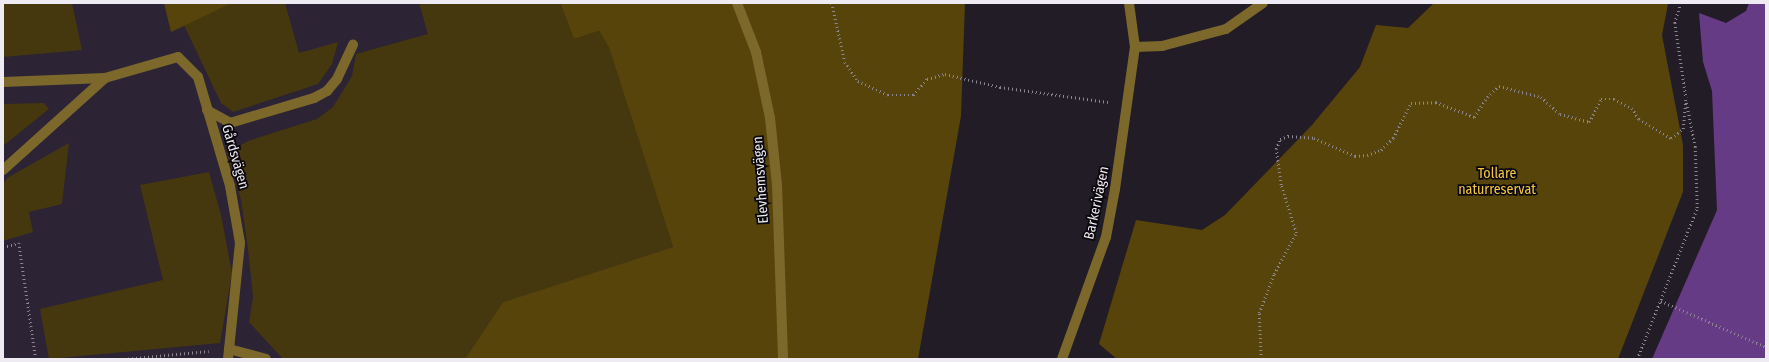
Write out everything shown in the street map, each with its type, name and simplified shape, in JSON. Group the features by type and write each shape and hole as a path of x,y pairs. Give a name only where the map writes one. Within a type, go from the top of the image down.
{"street":[{"name":"Elevhemsvägen","path":"737,3 756,52 770,118 777,185 783,359"},
{"name":"Barkerivägen","path":"1062,359 1106,237 1135,47 1129,3"},
{"path":"1135,47 1162,46 1226,29 1263,3"},
{"path":"207,110 230,122 314,98 337,79 353,44"},
{"name":"Gårdsvägen","path":"3,82 105,78 178,57 198,77 230,186 240,243 229,354"},
{"name":"Gårdsvägen","path":"3,170 105,78"},
{"path":"229,354 266,359"}],"path":[{"path":"832,3 845,62 858,81 888,95 913,95 927,80 945,74 1000,87 1113,103"},
{"path":"1637,359 1697,208 1695,147 1677,50 1675,23 1681,3"},
{"path":"1261,359 1260,313 1274,274 1296,233 1281,185 1276,149 1280,139 1314,138 1355,156 1367,155 1381,150 1393,138 1411,103 1436,102 1474,117 1487,97 1499,86 1541,97 1560,114 1589,122 1601,99 1614,99 1632,108 1639,119 1671,138 1683,130 1686,97"},
{"path":"3,247 19,243 36,359"},
{"path":"1661,301 1766,348"},
{"path":"124,359 229,354"}],"shaded area":[{"path":"3,3 560,3 574,39 609,48 673,247 467,359 3,359"},
{"path":"3,3 72,3 82,50 3,57"},
{"path":"232,3 285,3 299,53 338,42 332,64 318,84 233,112 221,103 184,25"},
{"path":"419,3 560,3 574,39 599,31 609,48 673,247 503,302 465,359 283,359 249,322 253,297 248,249 241,200 227,153 248,141 317,119 333,107 352,76 356,54 428,34"},
{"path":"1749,3 1766,3 1766,359 1652,359 1717,210 1712,91 1703,62 1699,13 1726,23 1746,11"},
{"path":"44,103 49,109 3,146 3,104"},
{"path":"69,143 62,204 29,212 33,232 3,241 3,184 7,178"},
{"path":"209,172 221,215 232,273 220,343 49,359 40,309 163,280 140,185"}],"green space":[{"path":"164,3 232,3 171,32"},
{"path":"560,3 965,3 961,116 918,359 465,359 503,302 673,247 609,48 599,31 574,39"},
{"name":"Tollare naturreservat","path":"1434,3 1668,4 1662,35 1683,145 1683,192 1618,359 1117,359 1099,344 1136,220 1202,230 1225,215 1312,125 1360,67 1376,25 1408,28"}]}
